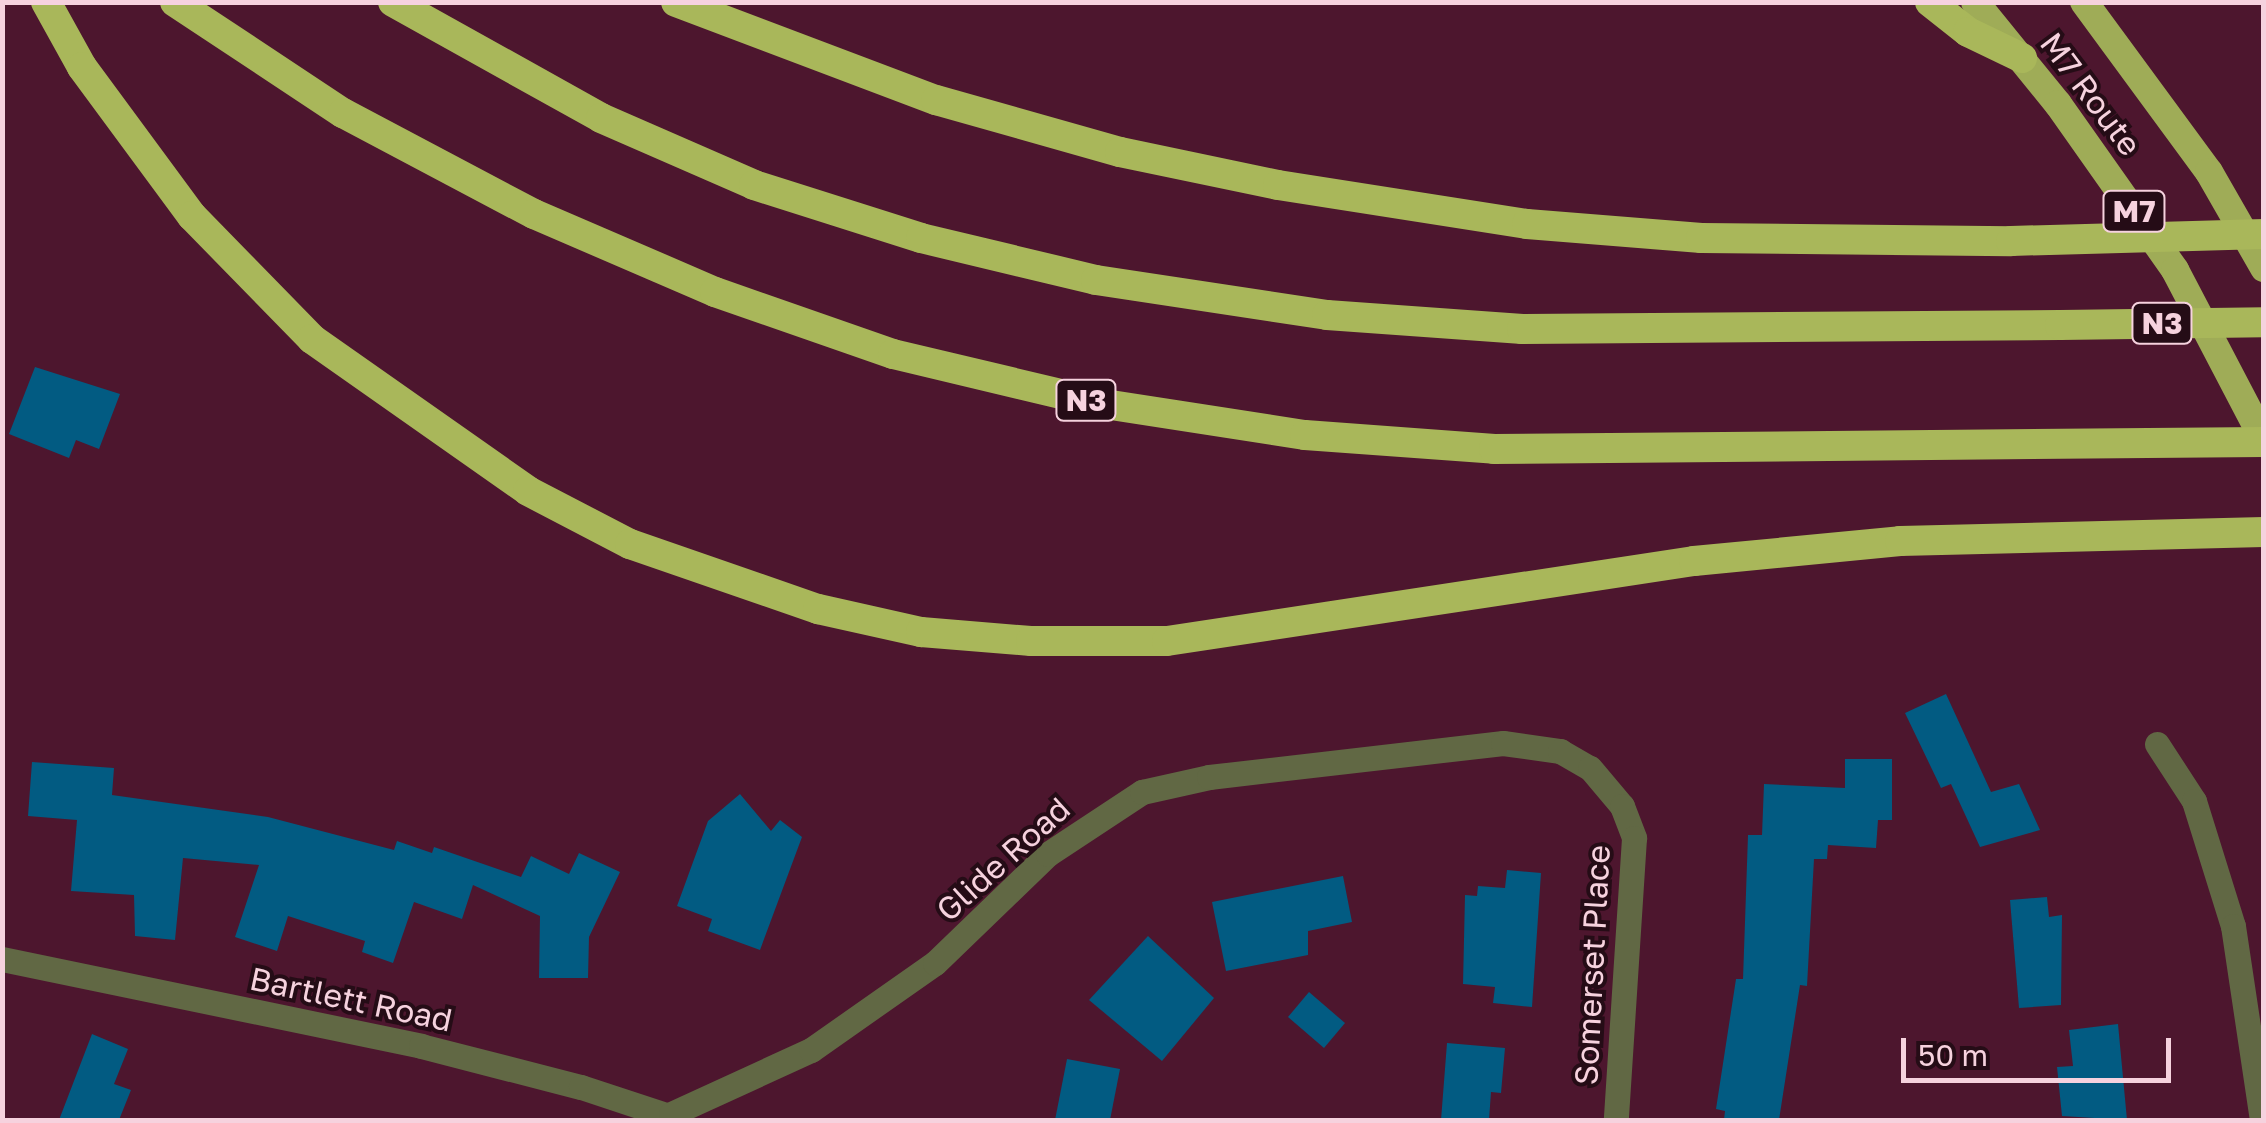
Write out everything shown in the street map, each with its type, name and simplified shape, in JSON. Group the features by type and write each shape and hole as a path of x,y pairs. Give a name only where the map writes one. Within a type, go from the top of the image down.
{"highway":[{"path":"46,2 82,67 192,216 312,339 528,490 630,544 818,610 921,632 1031,641 1167,641 1694,561 1900,542 2264,532"},
{"name":"N3","path":"176,2 343,112 534,214 714,292 893,354 1080,398 1305,435 1494,449 2264,440"},
{"name":"N3","path":"393,2 601,118 754,185 921,238 1096,280 1327,316 1522,329 2264,322"},
{"path":"676,2 936,100 1120,152 1278,185 1527,224 1702,238 2012,241 2264,234"},
{"path":"1930,2 1985,42 2022,58"},
{"name":"M7 Route","path":"1975,2 2022,58 2175,270 2264,440"},
{"name":"M7 Route","path":"2084,2 2209,172 2264,268"}],"street":[{"name":"Glide Road","path":"676,1118 811,1050 935,963 1048,854 1142,792 1209,777 1503,743 1560,750 1590,768"},
{"path":"2158,744 2194,801 2233,926 2262,1120"},
{"name":"Somerset Place","path":"1590,768 1622,806 1634,838 1616,1120"},
{"name":"Bartlett Road","path":"2,959 421,1046 676,1118"}],"building":[{"path":"35,367 120,394 99,449 76,440 69,458 9,434"},
{"path":"1946,694 1991,792 2019,784 2040,830 1980,847 1951,784 1941,788 1905,713"},
{"path":"1845,759 1892,759 1892,820 1878,820 1876,848 1828,845 1827,859 1814,859 1807,986 1800,985 1779,1120 1724,1120 1725,1111 1716,1109 1736,979 1743,979 1748,835 1762,835 1764,784 1845,788"},
{"path":"32,762 114,768 112,795 268,817 394,850 397,841 432,853 434,847 521,877 531,856 569,874 579,853 620,872 589,937 588,978 539,978 540,916 473,885 462,919 414,902 393,963 362,952 365,941 288,916 277,951 235,937 259,865 183,858 175,940 135,936 134,895 71,891 77,820 28,816"},
{"path":"740,794 771,831 780,820 802,837 760,950 708,931 712,919 677,906 708,821"},
{"path":"1507,870 1541,873 1532,1007 1493,1003 1495,987 1463,984 1465,895 1477,896 1478,886 1505,888"},
{"path":"1343,876 1352,922 1308,931 1308,955 1226,971 1212,902"},
{"path":"2047,897 2049,917 2062,915 2061,1005 2019,1008 2010,900"},
{"path":"1148,936 1214,998 1162,1061 1089,1000"},
{"path":"1309,992 1345,1023 1324,1048 1288,1017"},
{"path":"2118,1024 2127,1120 2062,1116 2057,1067 2073,1066 2069,1030"},
{"path":"92,1034 128,1049 114,1084 131,1090 119,1120 59,1120"},
{"path":"1447,1043 1505,1048 1501,1093 1491,1092 1489,1120 1441,1120"},
{"path":"1067,1059 1120,1069 1110,1120 1055,1120"}]}
